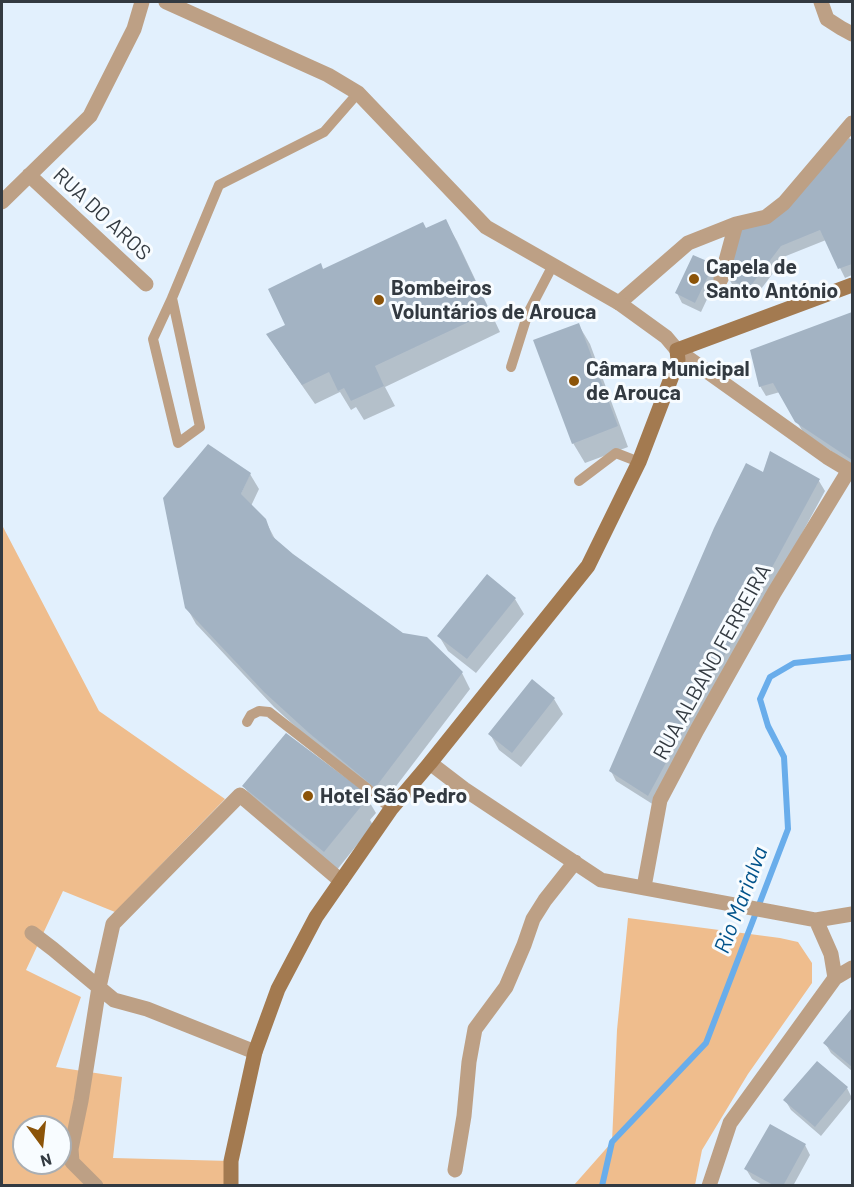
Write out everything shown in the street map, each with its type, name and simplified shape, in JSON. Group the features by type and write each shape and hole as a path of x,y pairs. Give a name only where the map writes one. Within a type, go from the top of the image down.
{"main road":[{"path":"231,1185 231,1161 255,1052 278,988 315,917 391,809 588,566 639,462 678,360 677,350 852,285"}],"street":[{"path":"2,202 90,116 134,29 142,2"},
{"path":"166,2 328,75 358,93 486,227 619,303 666,337 677,350 827,458 851,471"},
{"path":"822,2 827,19 852,34"},
{"path":"619,303 688,243 736,224 766,217 784,203 852,123"},
{"name":"RUA DO AROS","path":"29,175 146,284"},
{"path":"721,279 736,224"},
{"name":"RUA ALBANO FERREIRA","path":"644,888 660,800 774,593 851,471"},
{"path":"430,763 464,789 601,880 816,920 852,914"},
{"path":"96,1185 72,1162 71,1149 99,987 113,924 240,795 341,881"},
{"path":"455,1170 475,1029 506,987 525,945 533,919 575,862"},
{"path":"816,920 831,954 835,978"},
{"path":"32,933 114,1000 147,1009 255,1052"},
{"path":"709,1185 730,1123 835,978 852,968"}],"lane":[{"path":"172,298 200,427 178,443 153,339 219,184 324,132 358,93"},
{"path":"511,368 528,314 553,265"},
{"path":"579,481 616,453 639,462"},
{"path":"247,722 251,715 259,711 269,712 391,809"}],"shaded area":[{"path":"2,525 99,711 225,799 115,912 63,891 26,970 81,997 56,1067 122,1077 113,1158 231,1161 231,1185 2,1185"},
{"path":"628,918 798,942 812,963 812,983 748,1074 702,1150 695,1185 574,1185 612,1142 617,1030"}],"building":[{"path":"849,138 852,140 852,264 838,269 820,230 781,246 749,288 728,279 740,228 771,222"},
{"name":"Bombeiros Voluntários de Arouca","path":"446,219 490,312 375,366 384,386 351,401 344,388 338,391 329,372 302,385 266,334 285,325 268,289 321,263 323,269 423,222 426,228"},
{"name":"Capela de Santo António","path":"693,255 714,264 695,303 675,293"},
{"path":"852,312 852,460 795,422 773,383 759,387 750,350"},
{"name":"Câmara Municipal de Arouca","path":"579,323 618,426 572,444 533,340"},
{"path":"208,444 251,473 241,494 266,519 272,536 293,554 403,633 427,637 463,672 375,788 264,692 185,608 163,498"},
{"path":"770,451 820,479 648,796 609,771 714,528 746,463 763,472"},
{"path":"487,574 516,598 467,659 437,636"},
{"path":"532,679 555,698 512,753 488,734"},
{"name":"Hotel São Pedro","path":"286,733 365,792 359,800 363,804 324,852 242,786"},
{"path":"852,1008 852,1067 823,1043"},
{"path":"817,1061 848,1087 815,1127 783,1100"},
{"path":"770,1124 806,1144 783,1186 775,1186 744,1169"}],"waterway":[{"name":"Rio Marialva","path":"602,1186 612,1142 706,1043 788,829 784,757 768,726 760,699 770,677 794,663 852,657"}],"place":[{"name":"Capela de Santo António","path":"694,279"},
{"name":"Bombeiros Voluntários de Arouca","path":"379,300"},
{"name":"Câmara Municipal de Arouca","path":"574,381"},
{"name":"Hotel São Pedro","path":"308,796"}]}
